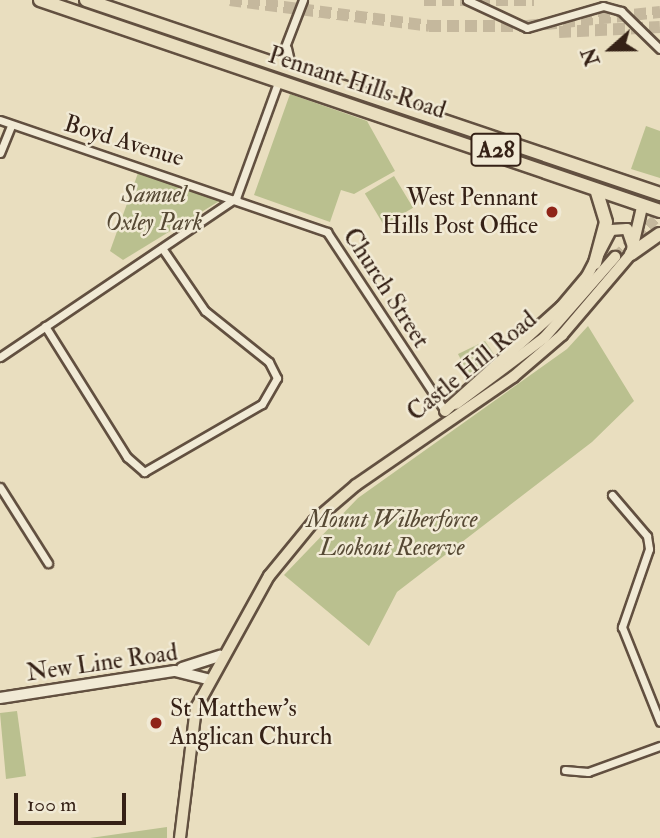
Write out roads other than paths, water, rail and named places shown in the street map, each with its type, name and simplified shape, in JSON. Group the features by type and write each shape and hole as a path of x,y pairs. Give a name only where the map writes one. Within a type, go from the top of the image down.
{"highway":[{"name":"Pennant Hills Road","path":"40,0 285,74 660,194"},
{"name":"Pennant Hills Road","path":"86,0 264,60 285,74 514,156 597,192 660,211"},
{"path":"608,179 637,195 642,207"},
{"path":"596,263 606,222 597,192"},
{"path":"631,254 660,234"}],"main road":[{"name":"Castle Hill Road","path":"448,414 547,348 631,254 642,207"},
{"path":"448,414 531,338 596,263 618,227 631,234 631,254"},
{"name":"Castle Hill Road","path":"180,838 190,731 207,679 305,531 408,444 527,354 615,257"},
{"path":"176,671 220,656"},
{"name":"New Line Road","path":"0,698 176,671 207,679"}],"street":[{"path":"0,357 236,198 285,74 287,48 303,0"},
{"path":"467,0 527,28 603,6 632,19 660,49"},
{"path":"285,74 287,48"},
{"name":"Boyd Avenue","path":"0,120 11,126 236,198"},
{"path":"0,153 11,126"},
{"name":"Church Street","path":"236,198 333,237 448,414"},
{"path":"45,326 127,457 144,472 262,404 277,378 269,362 205,311 162,248"},
{"path":"0,487 48,563"},
{"path":"612,495 647,536 649,549 622,627 660,722"},
{"path":"0,506 9,500"},
{"path":"565,770 588,772 660,746"}],"tunnel":[{"path":"230,0 429,26 527,26 660,12"},
{"path":"424,0 534,0"},
{"path":"559,32 660,27"},
{"path":"615,257 660,215"}],"place":[{"name":"West Pennant Hills Post Office","path":"552,212"},
{"name":"St Matthew's Anglican Church","path":"156,723"}],"park label":[{"name":"Samuel Oxley Park","path":"154,209"},
{"name":"Mount Wilberforce Lookout Reserve","path":"392,534"}]}
